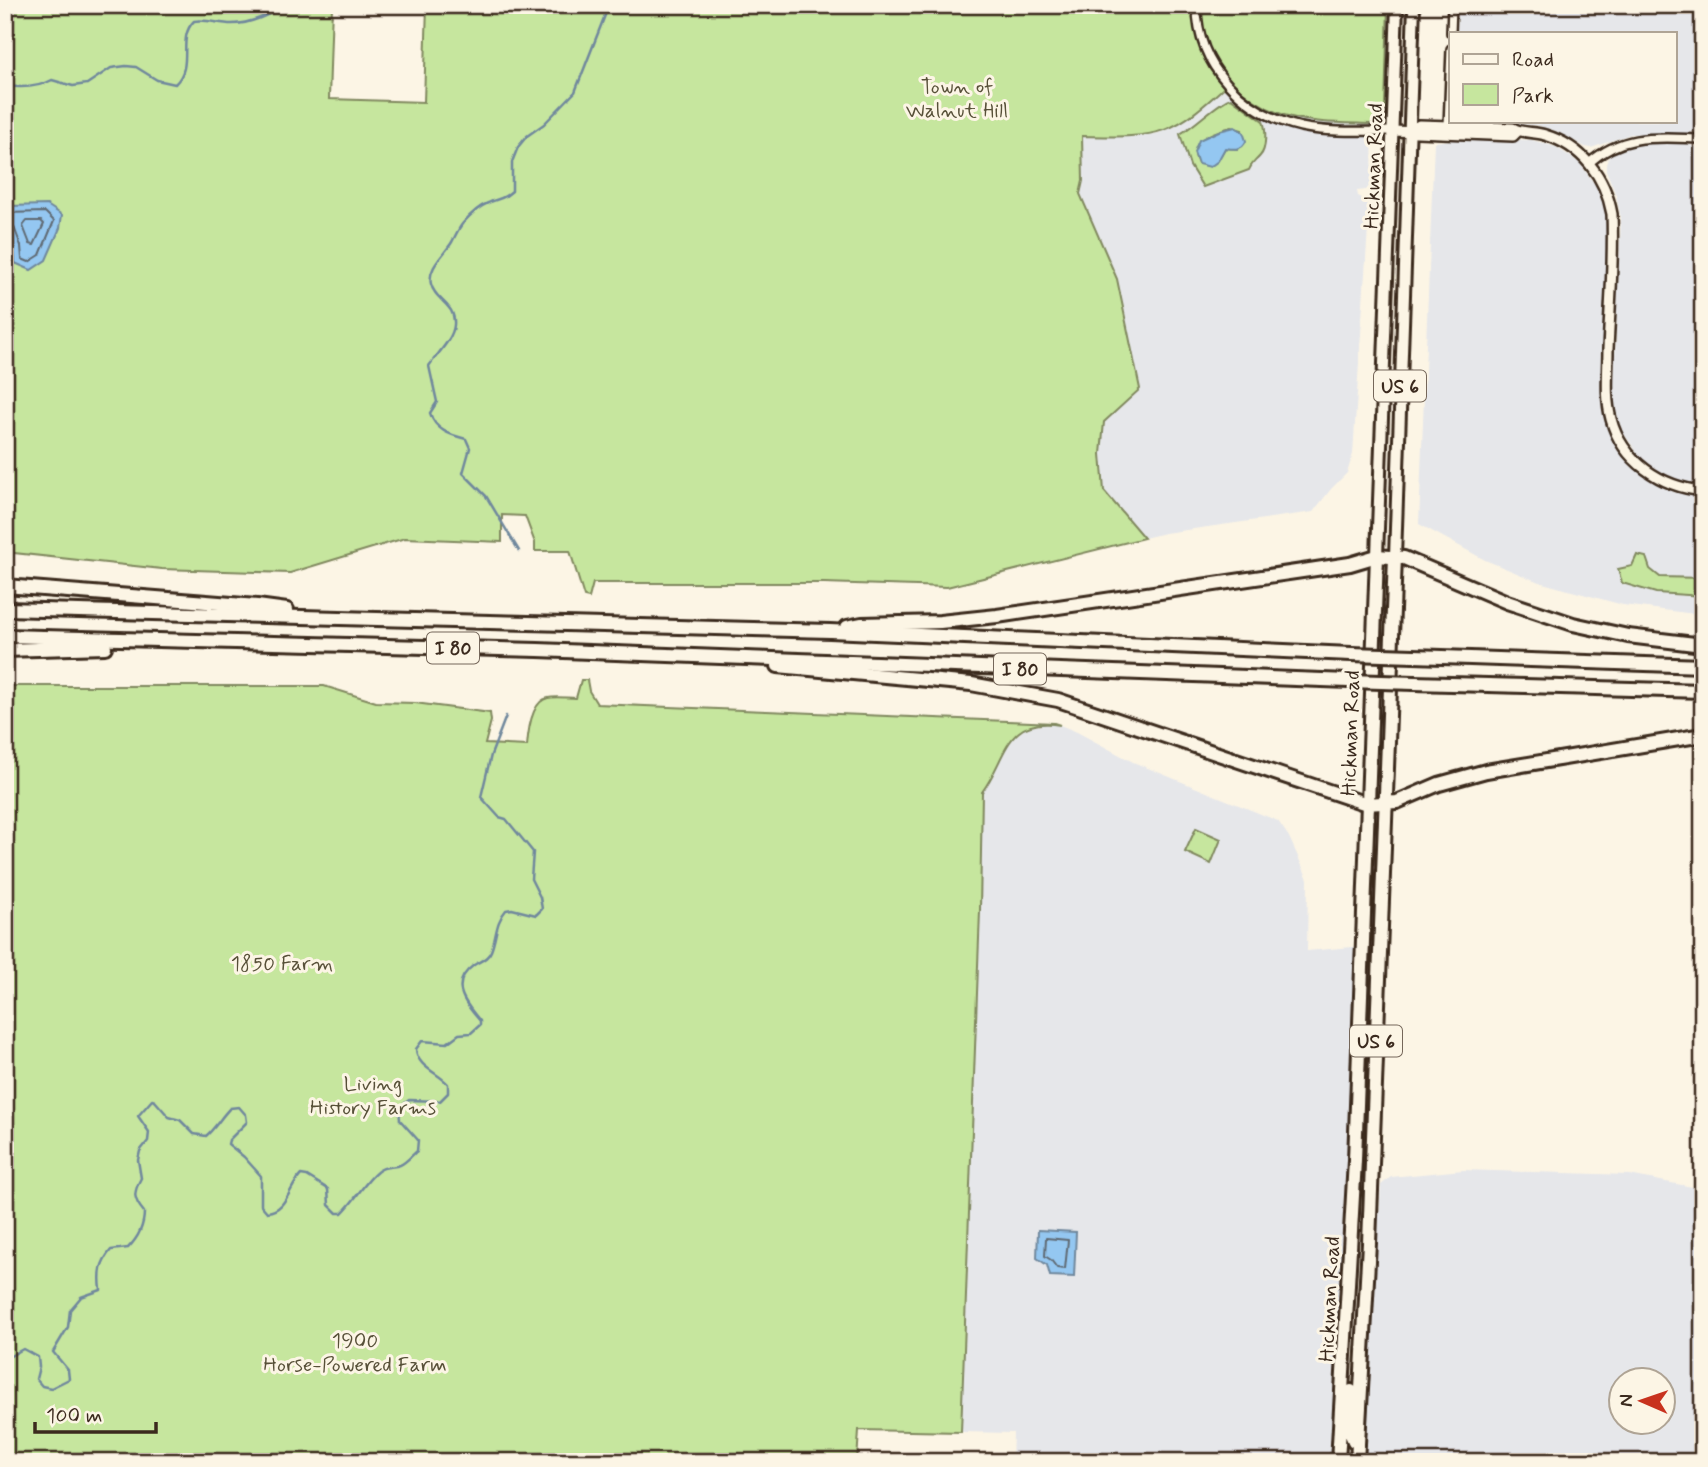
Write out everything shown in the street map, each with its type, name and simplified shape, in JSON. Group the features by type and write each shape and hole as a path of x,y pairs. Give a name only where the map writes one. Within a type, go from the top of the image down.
{"highway":[{"path":"830,631 862,624 940,622 997,616 1350,564 1377,556 1395,556 1518,607 1573,624 1628,636 1703,645"},
{"name":"Hickman Road","path":"1338,1462 1347,1334 1364,946 1377,556"},
{"name":"Hickman Road","path":"1357,1462 1369,1243 1395,556"},
{"path":"5,586 257,606 343,618"},
{"name":"I 80","path":"5,609 830,631 1350,654 1703,666"},
{"name":"I 80","path":"5,636 691,656 1349,681 1703,691"},
{"path":"5,650 214,642"},
{"path":"691,656 818,671 971,684 1058,700 1367,804 1397,802 1440,784 1486,771 1703,735"},
{"path":"1347,1334 1352,1345 1349,1430 1354,1441 1358,1443"},
{"path":"1339,1444 1345,1448 1346,1462"}],"main road":[{"name":"Hickman Road","path":"1377,556 1397,5"},
{"name":"Hickman Road","path":"1395,556 1414,5"}],"street":[{"path":"1197,5 1200,33 1209,57 1231,89 1253,107 1276,119 1303,127 1409,131 1418,134 1513,136 1518,131"},
{"path":"1451,32 1452,5"},
{"path":"1448,126 1449,100"},
{"path":"1409,131 1419,125 1513,128 1554,138 1571,147 1589,163 1606,190 1612,214 1607,392 1611,422 1629,454 1646,470 1668,483 1703,491"},
{"path":"1589,163 1604,150 1632,139 1703,139"}],"shaded area":[{"path":"1458,5 1703,5 1703,129 1688,133 1631,134 1591,148 1556,131 1536,125 1480,122 1676,122 1676,32 1457,32"},
{"path":"1235,77 1373,116 1372,183 1366,190 1357,191 1358,196 1368,201 1369,213 1353,454 1347,473 1313,512 1144,538 1104,491 1101,454 1104,422 1140,388 1117,279 1080,194 1083,181 1082,135 1132,137 1159,133 1200,110"},
{"path":"1469,138 1532,140 1556,147 1580,163 1600,192 1607,226 1601,392 1604,415 1618,448 1642,475 1674,492 1703,497 1703,615 1623,605 1539,582 1485,560 1419,524 1434,142"},
{"path":"1653,143 1687,144 1703,150 1703,486 1676,480 1658,472 1642,460 1622,431 1613,401 1621,219 1606,164 1610,155 1618,150"},
{"path":"1060,725 1077,732 1133,762 1278,821 1289,837 1308,879 1307,951 1364,946 1338,1462 1012,1462 1013,1433 961,1432 982,792 1008,742 1027,727"},
{"path":"1463,1170 1629,1175 1703,1189 1703,1462 1364,1462 1381,1185 1391,1177"}],"green space":[{"name":"Town of Walnut Hill","path":"6,5 332,5 329,99 424,102 427,5 1388,5 1385,108 1380,119 1372,124 1314,121 1263,106 1231,81 1194,113 1164,130 1131,136 1082,136 1083,181 1080,194 1117,279 1140,389 1104,422 1101,454 1104,491 1144,538 947,587 824,583 593,583 589,598 584,597 570,551 535,551 535,543 525,516 502,515 502,542 405,538 290,573 162,569 5,552"},
{"path":"1231,98 1263,121 1264,149 1249,170 1203,187 1190,166 1180,134","holes":["1231,127 1242,130 1237,149 1225,148 1221,155 1198,164 1196,149 1203,138"]},
{"path":"1637,555 1646,557 1650,569 1660,577 1703,578 1703,596 1656,593 1622,583 1618,569 1632,566"},
{"name":"Living History Farms","path":"581,680 587,680 589,691 597,704 1054,723 1060,725 1042,724 1028,727 1017,734 1009,743 982,792 961,1432 859,1430 857,1462 5,1462 5,686 324,686 376,702 415,703 490,713 491,721 485,744 527,746 534,711 542,700 551,697 576,698"},
{"path":"1196,828 1221,839 1211,864 1185,852"}],"water":[{"path":"1235,127 1243,132 1246,141 1242,146 1237,149 1225,148 1218,161 1210,167 1198,164 1194,152 1199,140"},
{"path":"47,205 62,215 60,228 46,260 31,270 15,263 7,220 8,206"},
{"path":"1038,1230 1076,1232 1074,1277 1050,1276 1047,1265 1037,1258"}],"waterway":[{"path":"5,86 29,87 52,80 73,86 87,84 111,68 126,66 136,67 157,80 175,84 184,69 186,36 194,21 232,24 253,21 284,5"},
{"path":"519,551 486,496 463,473 470,448 466,439 439,428 430,413 437,402 429,366 448,341 454,325 452,312 433,290 430,278 434,267 466,220 481,207 512,191 512,162 518,147 575,92 609,5"},
{"path":"5,1359 23,1349 38,1357 36,1379 42,1386 51,1388 69,1379 68,1370 53,1352 68,1327 70,1310 81,1297 101,1290 101,1268 107,1255 111,1250 128,1248 142,1227 144,1212 135,1196 141,1178 138,1160 140,1151 148,1141 149,1132 138,1116 152,1100 169,1117 180,1120 194,1134 206,1136 230,1108 239,1107 246,1115 247,1122 228,1144 261,1176 261,1205 267,1212 283,1203 301,1175 328,1189 329,1205 337,1213 342,1213 378,1171 402,1164 417,1151 418,1140 400,1120 399,1108 409,1100 440,1101 448,1093 448,1084 424,1065 416,1049 422,1041 447,1043 459,1034 471,1033 480,1025 462,993 462,979 466,972 490,954 498,925 506,910 536,915 542,909 540,897 531,879 533,852 506,819 499,817 481,797 491,755 506,716"}],"park label":[{"name":"1850 Farm","path":"282,963"},
{"name":"1900 Horse-Powered Farm","path":"355,1352"}]}
